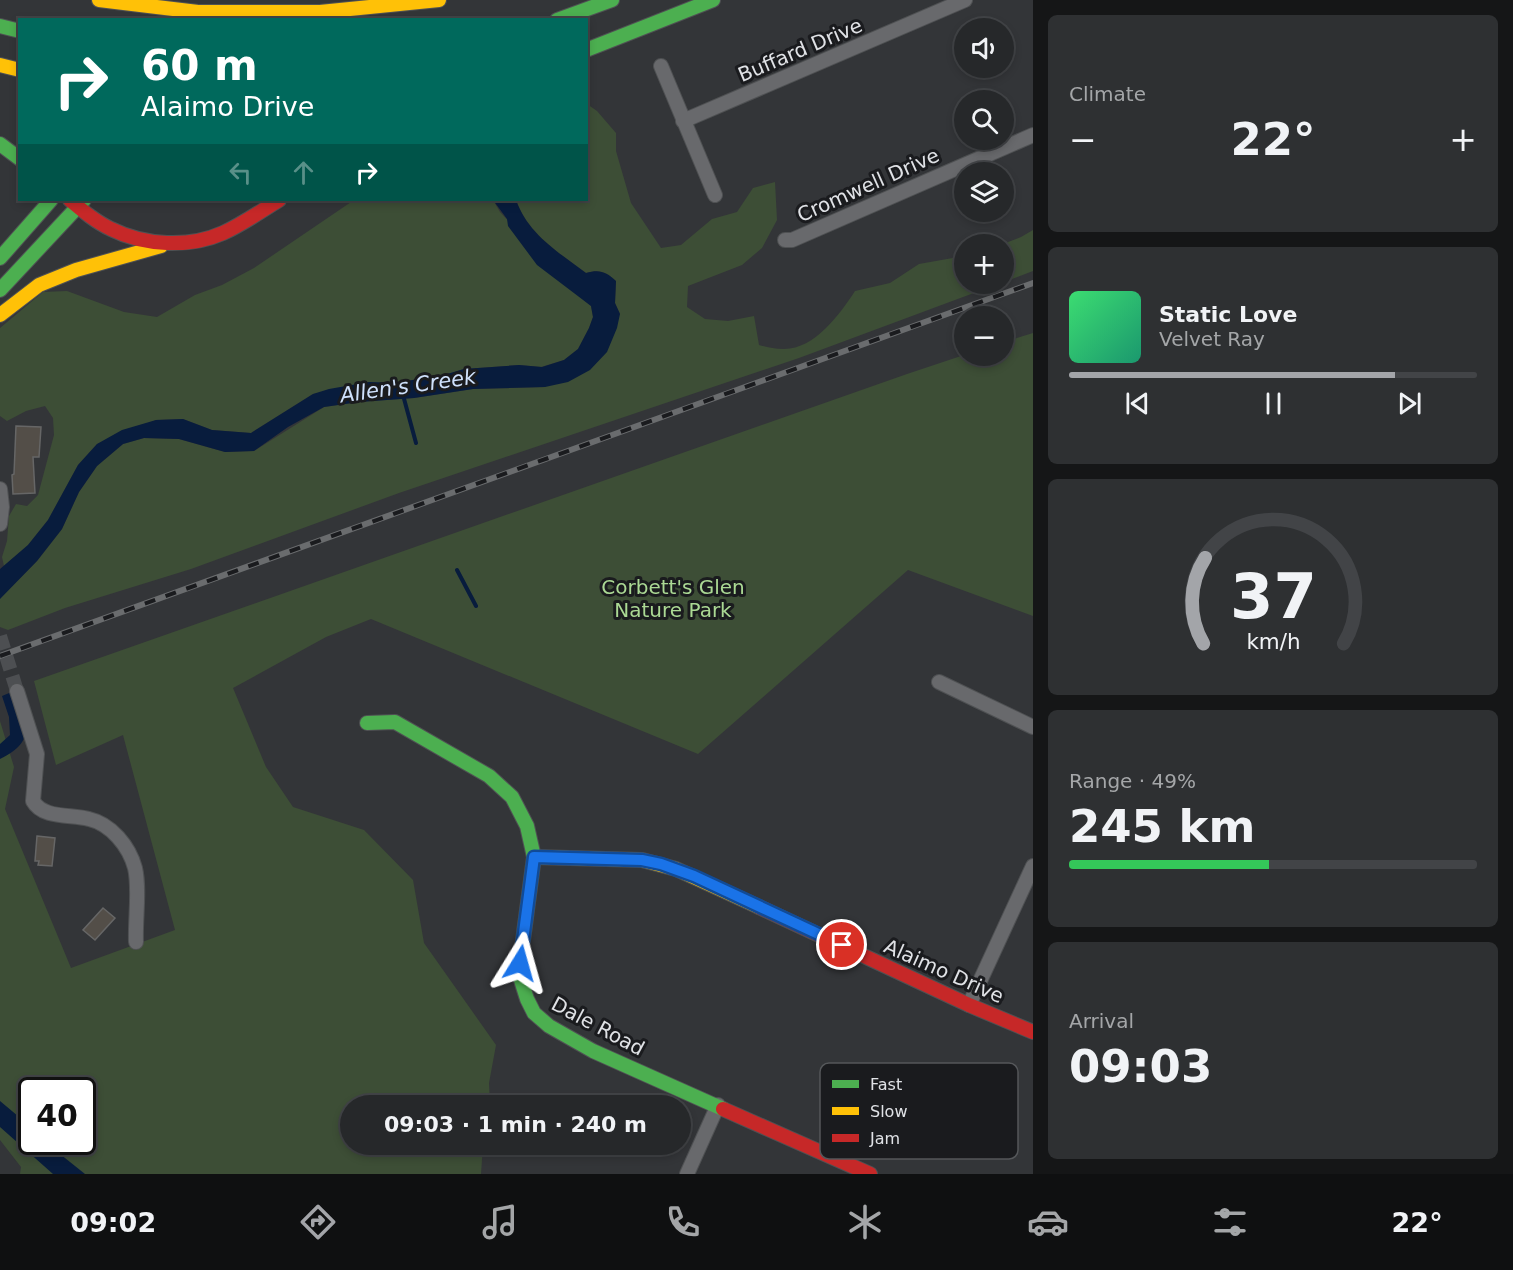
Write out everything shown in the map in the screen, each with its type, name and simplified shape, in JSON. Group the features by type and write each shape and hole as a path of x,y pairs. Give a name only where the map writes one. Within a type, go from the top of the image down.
{"main road":[{"path":"99,0 169,9 320,12 439,0"},
{"path":"294,0 320,12"},
{"path":"562,18 612,0"},
{"path":"588,49 713,0"},
{"path":"0,26 18,30"},
{"path":"0,65 18,70"},
{"path":"0,144 18,158"},
{"path":"0,258 50,201"},
{"path":"0,290 77,202 119,233 172,243 193,242 216,236 277,201"},
{"path":"0,315 39,285 76,270 172,243"},
{"name":"Dale Road","path":"367,723 395,722 489,776 512,797 520,810 527,826 534,857 520,963 523,990 534,1013 549,1026 593,1051 820,1151"},
{"name":"Alaimo Drive","path":"534,857 642,860 676,869 969,1005 1033,1032"},
{"name":"Dale Road","path":"837,1159 870,1174"}],"street":[{"name":"Buffard Drive","path":"683,121 965,0"},
{"path":"661,66 715,195"},
{"name":"Cromwell Drive","path":"785,240 802,235 1033,135"},
{"path":"0,489 2,507 0,524"},
{"path":"939,682 1033,727"},
{"path":"17,690 38,754 32,792 33,801 38,808 48,813 100,823 122,843 131,858 136,878 136,942"},
{"path":"969,1005 1033,866"},
{"path":"687,1174 718,1105"}],"green space":[{"path":"588,105 597,111 616,133 616,151 631,203 661,248 681,245 712,219 737,212 753,188 775,182 777,220 762,248 742,265 688,286 687,307 705,319 728,321 754,316 759,345 771,348 794,348 805,344 825,329 855,291 890,283 919,264 954,258 954,294 971,294 799,358 399,493 191,569 65,608 8,630 0,627 0,598 37,561 62,529 79,492 97,466 123,444 144,438 179,439 225,452 254,451 324,407 414,398 473,389 545,387 620,314 615,303 616,281 602,272 586,273 555,250 528,223 516,201 588,201"},
{"path":"353,201 494,201 500,212 574,292 591,306 593,317 578,349 564,360 541,367 519,365 464,369 444,375 393,383 369,382 313,394 251,433 212,430 183,419 156,420 97,444 78,465 48,520 28,545 4,566 2,557 7,541 9,516 16,504 27,506 38,495 54,435 53,418 45,406 26,411 7,421 0,416 0,328 43,292 67,291 124,312 157,317 195,295 222,285 254,268"},
{"path":"1033,230 1033,271 1014,278 1014,240"},
{"name":"Corbett's Glen Nature Park","path":"1033,333 1033,616 908,570 698,754 371,619 326,637 233,688 266,767 293,807 364,830 413,880 424,943 496,1045 489,1083 490,1095 340,1095 340,1155 482,1155 481,1174 20,1174 21,1167 0,1140 0,721 14,767 5,809 71,968 175,930 123,735 56,765 34,681 954,358 954,366 1014,366 1014,339"}],"water":[{"name":"Allen's Creek","path":"494,201 516,201 528,223 555,250 586,273 602,272 616,281 615,303 620,314 617,328 607,352 590,370 568,382 545,387 473,389 414,398 324,407 288,427 254,451 225,452 179,439 144,438 123,444 97,466 79,492 62,529 37,561 0,599 0,569 28,545 48,520 78,465 97,444 122,430 156,420 183,419 212,430 251,433 313,394 329,389 369,382 394,383 444,375 464,369 519,365 542,367 564,360 578,349 589,328 593,317 591,306 537,265 508,226 507,219"},
{"path":"14,691 24,722 24,738 12,752 0,759 0,744 10,735 9,717 2,696"},
{"path":"0,1101 18,1116 18,1143 0,1127"},
{"path":"32,1155 61,1155 85,1174 53,1174"}],"building":[{"path":"16,426 41,427 39,457 33,457 35,493 13,494 12,475 14,474"},
{"path":"37,836 55,838 52,866 38,865 39,861 35,861"},
{"path":"103,908 115,918 95,940 83,930"}],"waterway":[{"name":"Allen's Creek","path":"403,395 416,443"},
{"path":"457,570 476,606"}],"tunnel":[{"path":"0,636 17,691"}],"railway":[{"path":"0,656 1033,283"}],"traffic: fast":[{"path":"562,18 612,0"},
{"path":"588,49 713,0"},
{"path":"0,26 18,30"},
{"path":"0,144 18,158"},
{"path":"0,258 50,201"},
{"path":"0,290 83,201"},
{"path":"367,723 395,722 489,776 512,797 527,826 534,857 520,963 520,977 534,1013 549,1026 593,1051 723,1109"}],"traffic: slow":[{"path":"99,0 198,12 320,12 439,0"},
{"path":"0,65 18,70"},
{"path":"0,315 39,285 76,270 161,246"},
{"path":"534,857 642,860 676,869 759,907"}],"traffic: jam":[{"path":"71,201 95,220 124,235 167,243 210,238 245,222 277,201"},
{"path":"759,907 969,1005 1033,1032"},
{"path":"723,1109 820,1152"},
{"path":"836,1159 870,1174"}],"route":[{"path":"520,963 534,857 642,860 661,864 694,876 842,945"}]}
